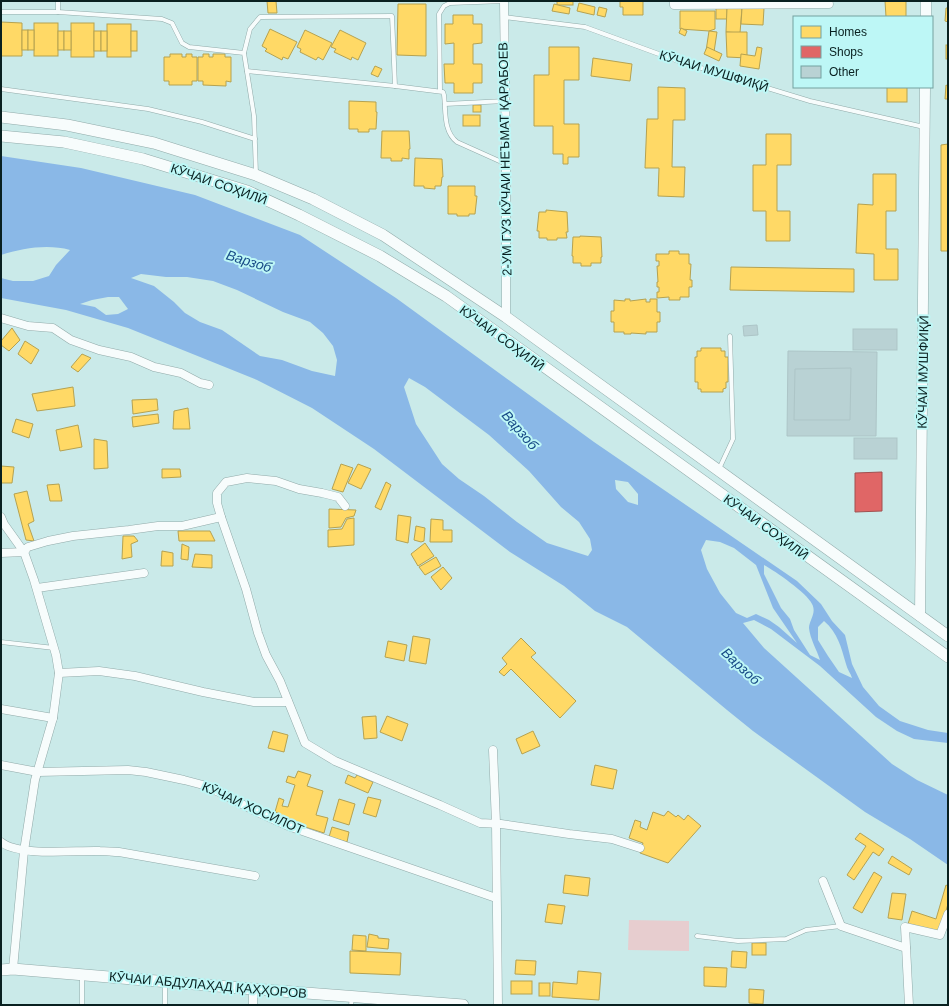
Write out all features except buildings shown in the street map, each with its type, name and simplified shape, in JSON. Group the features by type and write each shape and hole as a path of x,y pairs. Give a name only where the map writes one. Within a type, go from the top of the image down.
{"main road":[{"name":"КӮЧАИ СОҲИЛӢ","path":"1,117 67,124 154,143 256,175 313,199 383,235 506,317 948,636"},
{"name":"КӮЧАИ СОҲИЛӢ","path":"1,136 64,142 143,159 247,191 299,215 380,256 446,296 539,365 948,657"},
{"name":"КӮЧАИ АБДУЛАҲАД ҚАҲҲОРОВ","path":"1,970 13,969 253,989 351,1001 463,1005"}],"street":[{"name":"2-УМ ГУЗ КӮЧАИ НЕЪМАТ ҚАРАБОЕВ","path":"504,1 506,317"},
{"path":"674,1 674,5 829,4"},
{"path":"926,1 926,16"},
{"name":"КӮЧАИ МУШФИҚӢ","path":"920,616 925,88"},
{"path":"1,318 28,326 53,328 71,340 99,350 131,357 154,367 181,374 200,383 209,385"},
{"path":"345,506 338,497 299,490 276,481 247,478 226,482 217,493 217,503 246,589 266,655 280,681 305,743 335,761 440,804 480,823 496,823 612,839 640,848"},
{"path":"1,517 4,524 24,552 37,588 54,648 59,673 53,718 35,780 24,851 13,969"},
{"path":"1,553 24,552 28,547 73,536 158,526 182,526 222,517"},
{"path":"37,588 144,573"},
{"path":"59,673 99,671 135,676 254,702 288,702"},
{"path":"1,709 53,718"},
{"path":"493,750 496,823 498,1005"},
{"name":"КӮЧАИ ХОСИЛОТ","path":"1,765 38,772 128,770 184,780 221,793 288,826 496,898"},
{"path":"1,842 4,845 24,851 119,852 255,876"},
{"path":"823,881 841,926 906,948"},
{"path":"909,1005 905,927 940,935 948,914"},
{"path":"252,1005 253,989"}],"lane":[{"path":"58,1 58,12"},
{"path":"440,91 439,14 444,6 450,3 504,1"},
{"path":"1,12 58,12 162,19 172,23 182,43 189,47 244,53"},
{"path":"256,175 254,116 244,53 250,29 260,17 392,16 395,86"},
{"name":"КӮЧАИ МУШФИҚӢ","path":"504,17 585,28 678,61 810,101 925,128"},
{"path":"247,71 440,91 444,95 447,128 450,137 457,142 506,164"},
{"path":"1,89 148,109 202,122 255,139"},
{"path":"445,104 505,101"},
{"path":"718,470 733,440 730,336"},
{"path":"1,642 54,648"},
{"path":"697,936 738,941 786,939 806,930 841,926"},
{"path":"82,975 82,1005"},
{"path":"165,982 165,1005"}],"shaded area":[{"path":"629,920 689,921 689,951 628,950"}],"water":[{"name":"Варзоб","path":"1,156 81,168 195,195 300,235 396,298 594,442 797,581 821,604 832,621 845,635 852,664 863,687 879,706 900,721 928,730 948,733 948,743 914,739 897,731 876,717 820,666 771,629 754,620 743,623 764,648 892,764 917,780 948,795 948,865 910,839 865,812 753,731 627,627 595,611 564,586 510,552 374,449 312,408 257,380 128,328 66,310 1,298 1,278 13,281 33,281 49,276 56,265 70,250 44,247 18,250 1,255","holes":["141,274 166,277 187,277 213,281 237,290 283,312 310,322 323,333 333,346 337,360 335,376 312,371 282,360 260,356 222,330 200,322 185,313 154,286 131,278","108,297 119,297 128,309 118,314 106,315 95,307 80,304","409,378 425,387 489,435 529,471 561,507 579,522 590,539 592,550 588,556 547,543 459,479 442,464 416,424 404,387","615,480 628,482 638,494 638,505 628,502 616,489","706,540 720,542 734,548 756,565 773,608 797,643 769,620 756,614 747,618 736,613 720,593 707,569 701,550","764,565 798,588 812,604 814,610 809,628 820,660 810,655 794,630 790,619 781,608 764,574","824,621 836,635 852,678 839,672 818,640 818,627"]}]}
